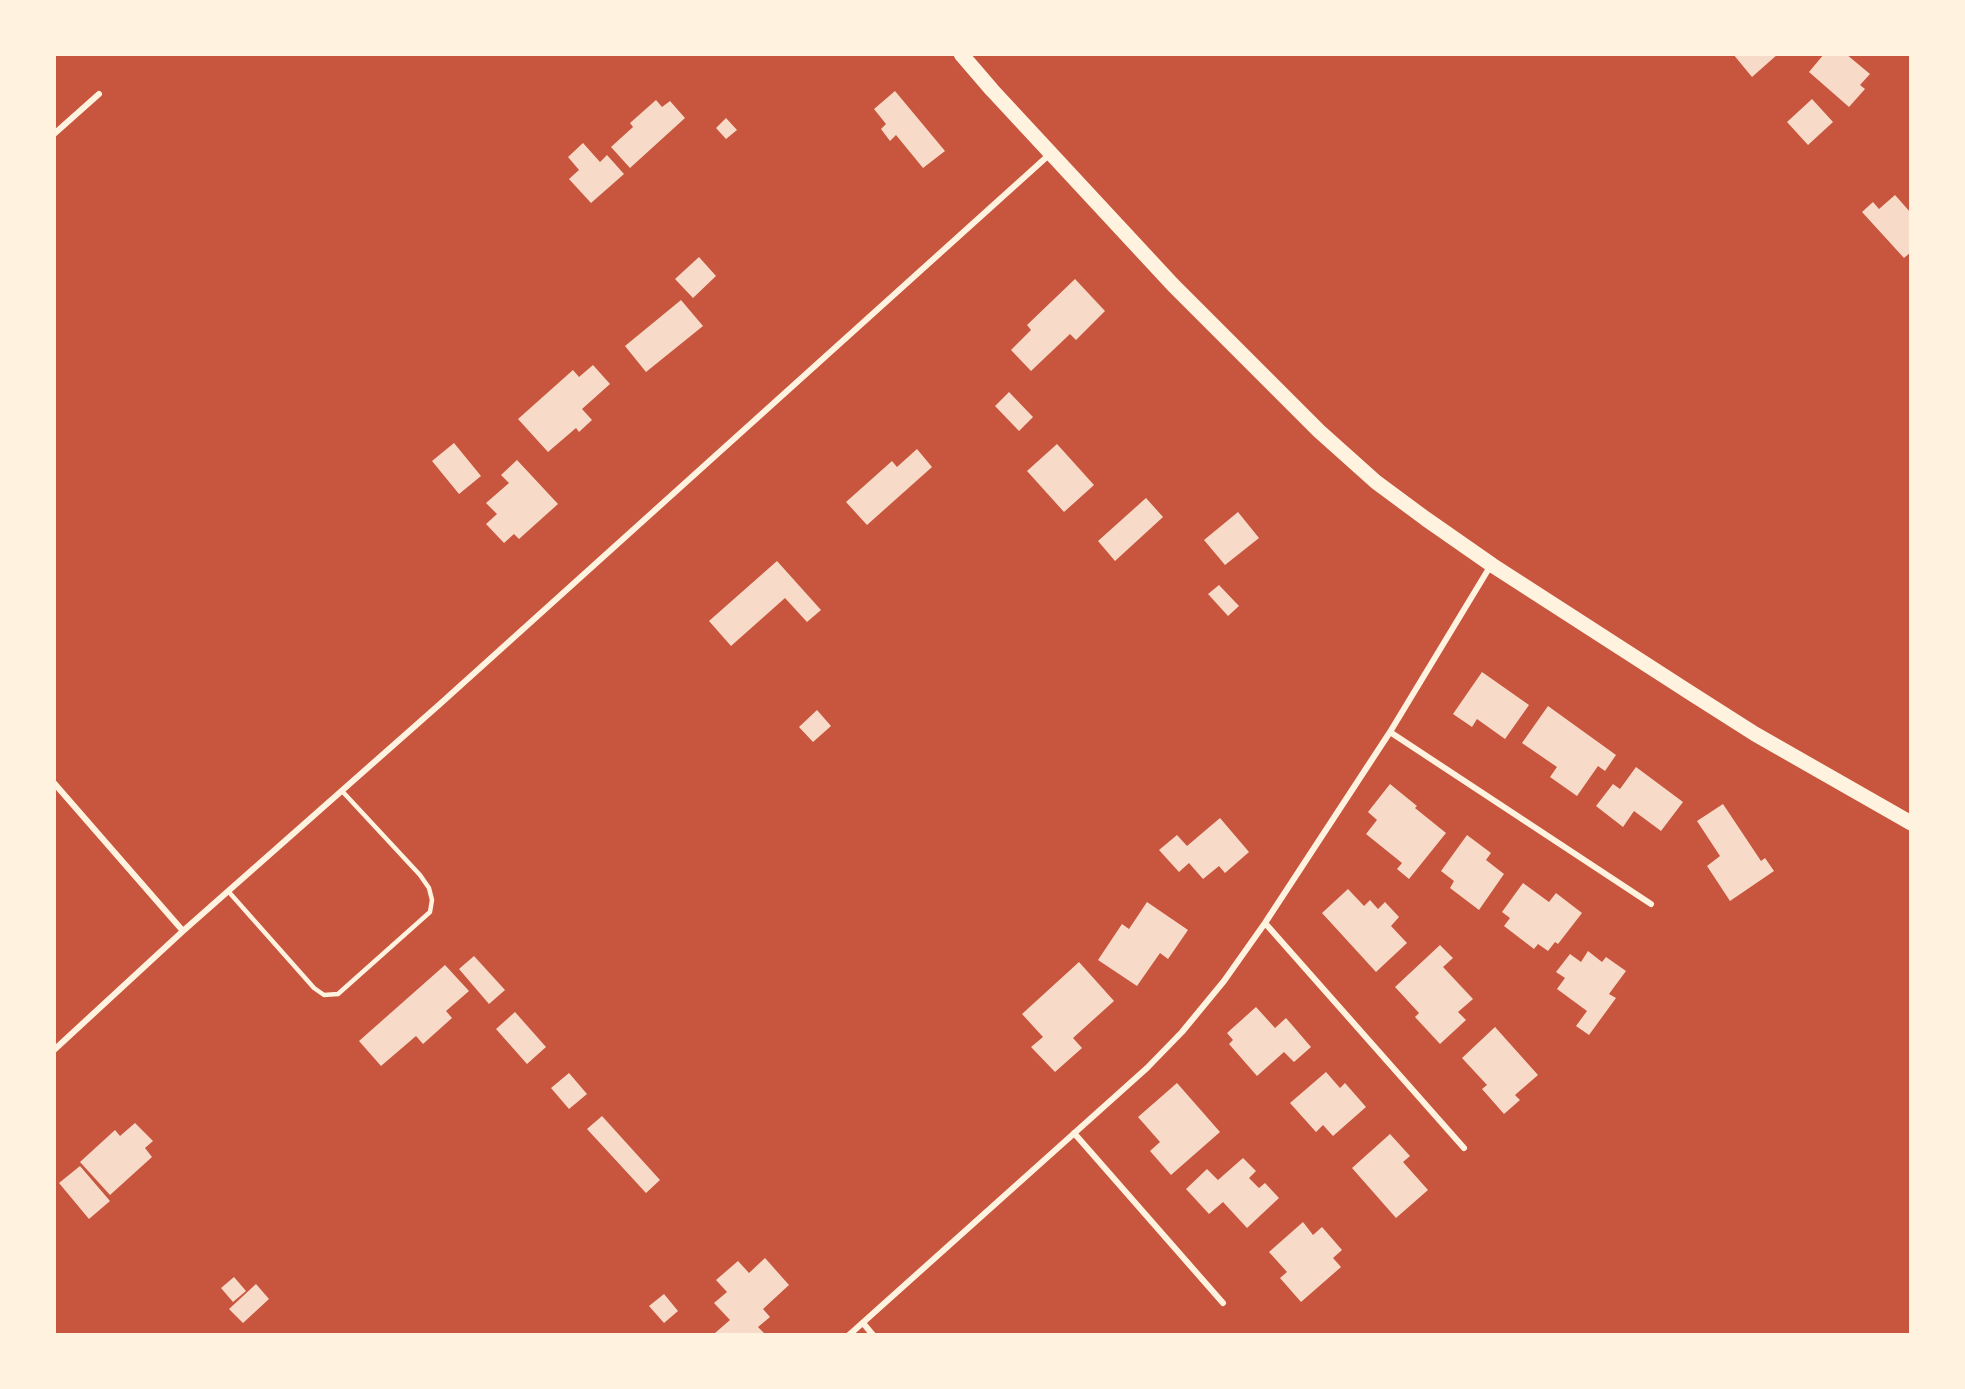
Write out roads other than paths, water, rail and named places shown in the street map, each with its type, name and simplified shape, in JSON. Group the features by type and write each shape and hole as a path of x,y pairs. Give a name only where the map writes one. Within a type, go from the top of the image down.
{"main road":[{"path":"961,54 1050,154 1181,293 1319,431 1393,495 1492,565 1746,728 1911,823"}],"street":[{"path":"54,134 99,94"},
{"path":"54,1050 183,931 342,791 1050,154"},
{"path":"849,1335 1148,1068 1182,1032 1224,981 1265,923 1390,732 1492,565"},
{"path":"1390,732 1651,904"},
{"path":"54,783 183,931"},
{"path":"1265,923 1464,1148"},
{"path":"1074,1133 1224,1303"},
{"path":"863,1323 873,1335"}],"lane":[{"path":"228,891 314,988 324,995 338,994 430,912 432,900 429,888 420,874 342,791"}]}
